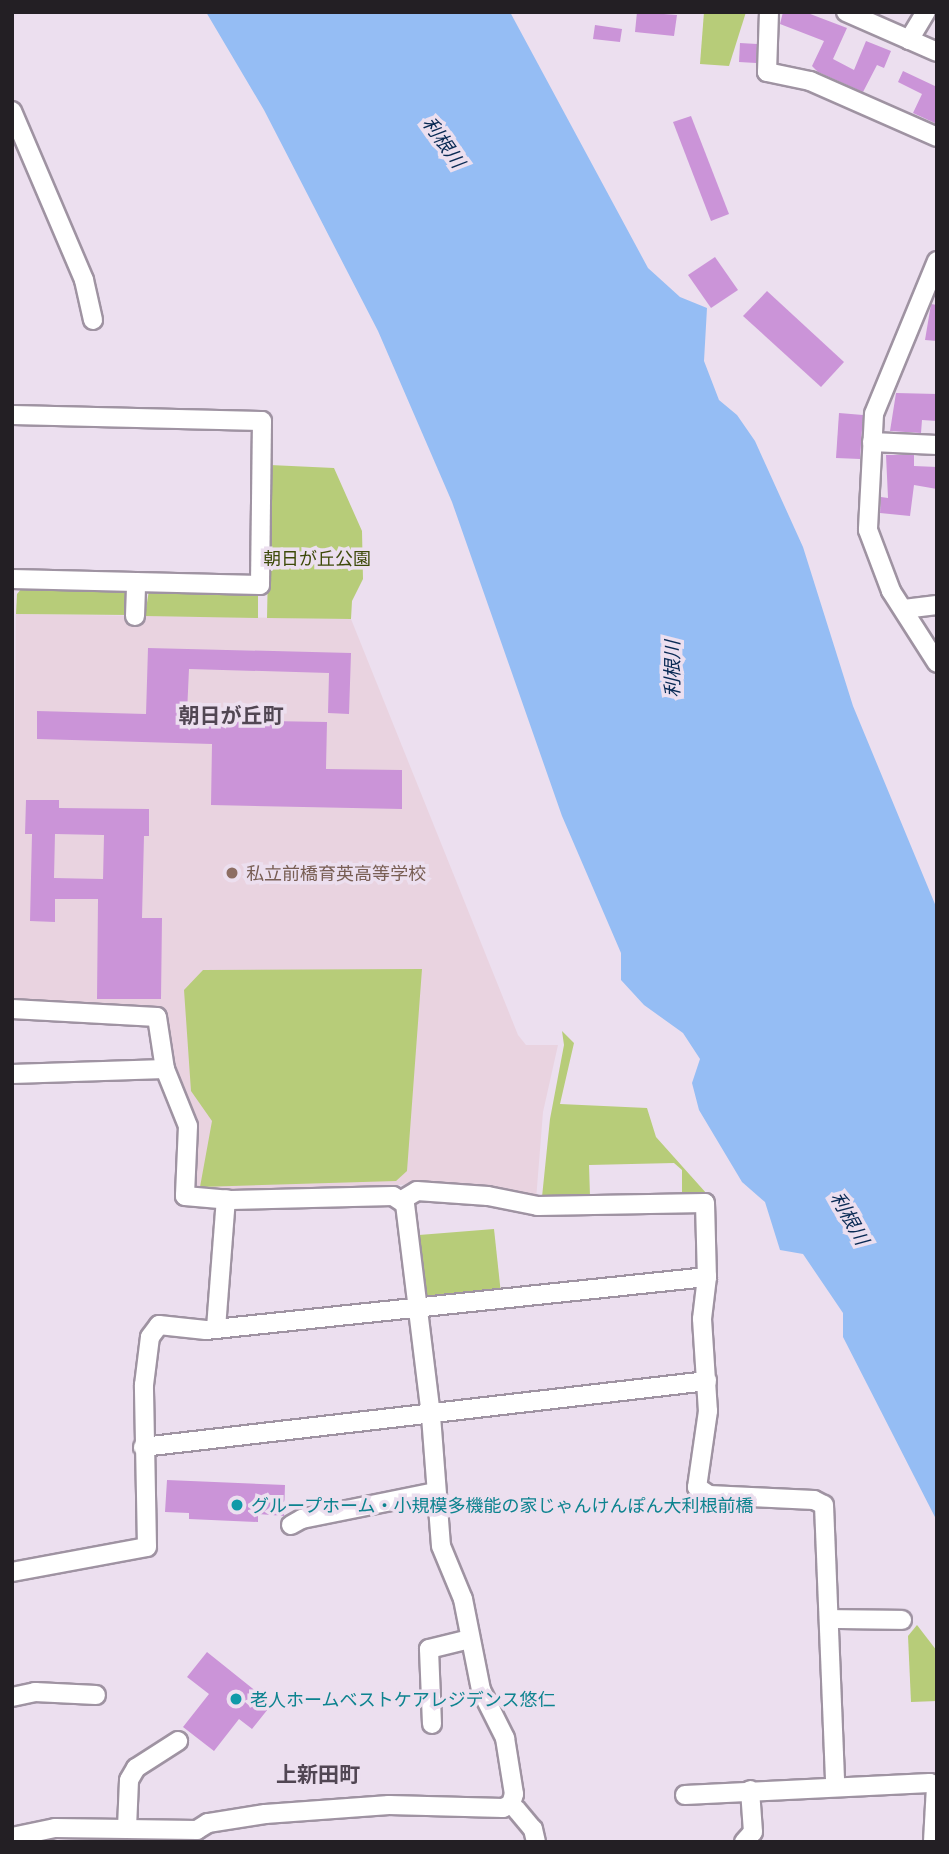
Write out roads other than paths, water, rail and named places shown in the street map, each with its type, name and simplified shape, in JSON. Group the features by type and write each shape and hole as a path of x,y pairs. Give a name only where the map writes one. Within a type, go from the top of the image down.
{"street":[{"path":"769,12 767,72 810,81 937,137"},
{"path":"846,12 937,52"},
{"path":"909,40 926,12"},
{"path":"12,111 20,150 84,280 93,320"},
{"path":"935,270 876,405 869,534 891,592 937,663"},
{"path":"12,415 262,421 260,585 12,579"},
{"path":"872,442 937,445"},
{"path":"135,615 136,582"},
{"path":"904,609 937,605"},
{"path":"12,1009 110,1011 157,1017 165,1069 188,1126 185,1196 226,1199 402,1200 417,1191 488,1196 538,1206 701,1201 707,1208 707,1277 702,1319 707,1381 699,1492 821,1502 831,1619 835,1784"},
{"path":"12,1074 165,1069"},
{"path":"216,1328 226,1199"},
{"path":"12,1837 55,1828 127,1828 198,1836 208,1823 298,1811 412,1804 507,1807 514,1794 508,1751 481,1690 460,1590 442,1552 431,1416 402,1200"},
{"path":"12,1572 147,1547 143,1447 144,1385 152,1330 162,1324 216,1328 707,1277"},
{"path":"143,1447 431,1416 707,1381"},
{"path":"291,1525 302,1519 436,1492"},
{"path":"831,1619 902,1620"},
{"path":"432,1724 429,1649 470,1639"},
{"path":"12,1697 36,1692 96,1695"},
{"path":"127,1828 129,1780 136,1768 178,1741"},
{"path":"685,1795 835,1784 936,1786 933,1842"},
{"path":"744,1842 753,1832 750,1790"},
{"path":"516,1809 533,1829 536,1842"}],"water":[{"name":"利根川","path":"206,12 510,12 648,268 680,297 707,308 704,361 719,400 737,415 755,441 803,547 853,706 937,909 937,1521 843,1337 843,1313 803,1254 780,1250 765,1202 742,1182 699,1110 692,1083 700,1059 683,1033 644,1005 621,980 621,953 562,816 452,502 378,331 264,110"}],"place":[{"name":"私立前橋育英高等学校","path":"232,873"},
{"name":"グループホーム・小規模多機能の家じゃんけんぽん大利根前橋","path":"237,1505"},
{"name":"老人ホームベストケアレジデンス悠仁","path":"236,1699"}],"district":[{"name":"朝日が丘町","path":"231,715"},
{"name":"上新田町","path":"318,1774"}],"park label":[{"name":"朝日が丘公園","path":"317,558"}]}
